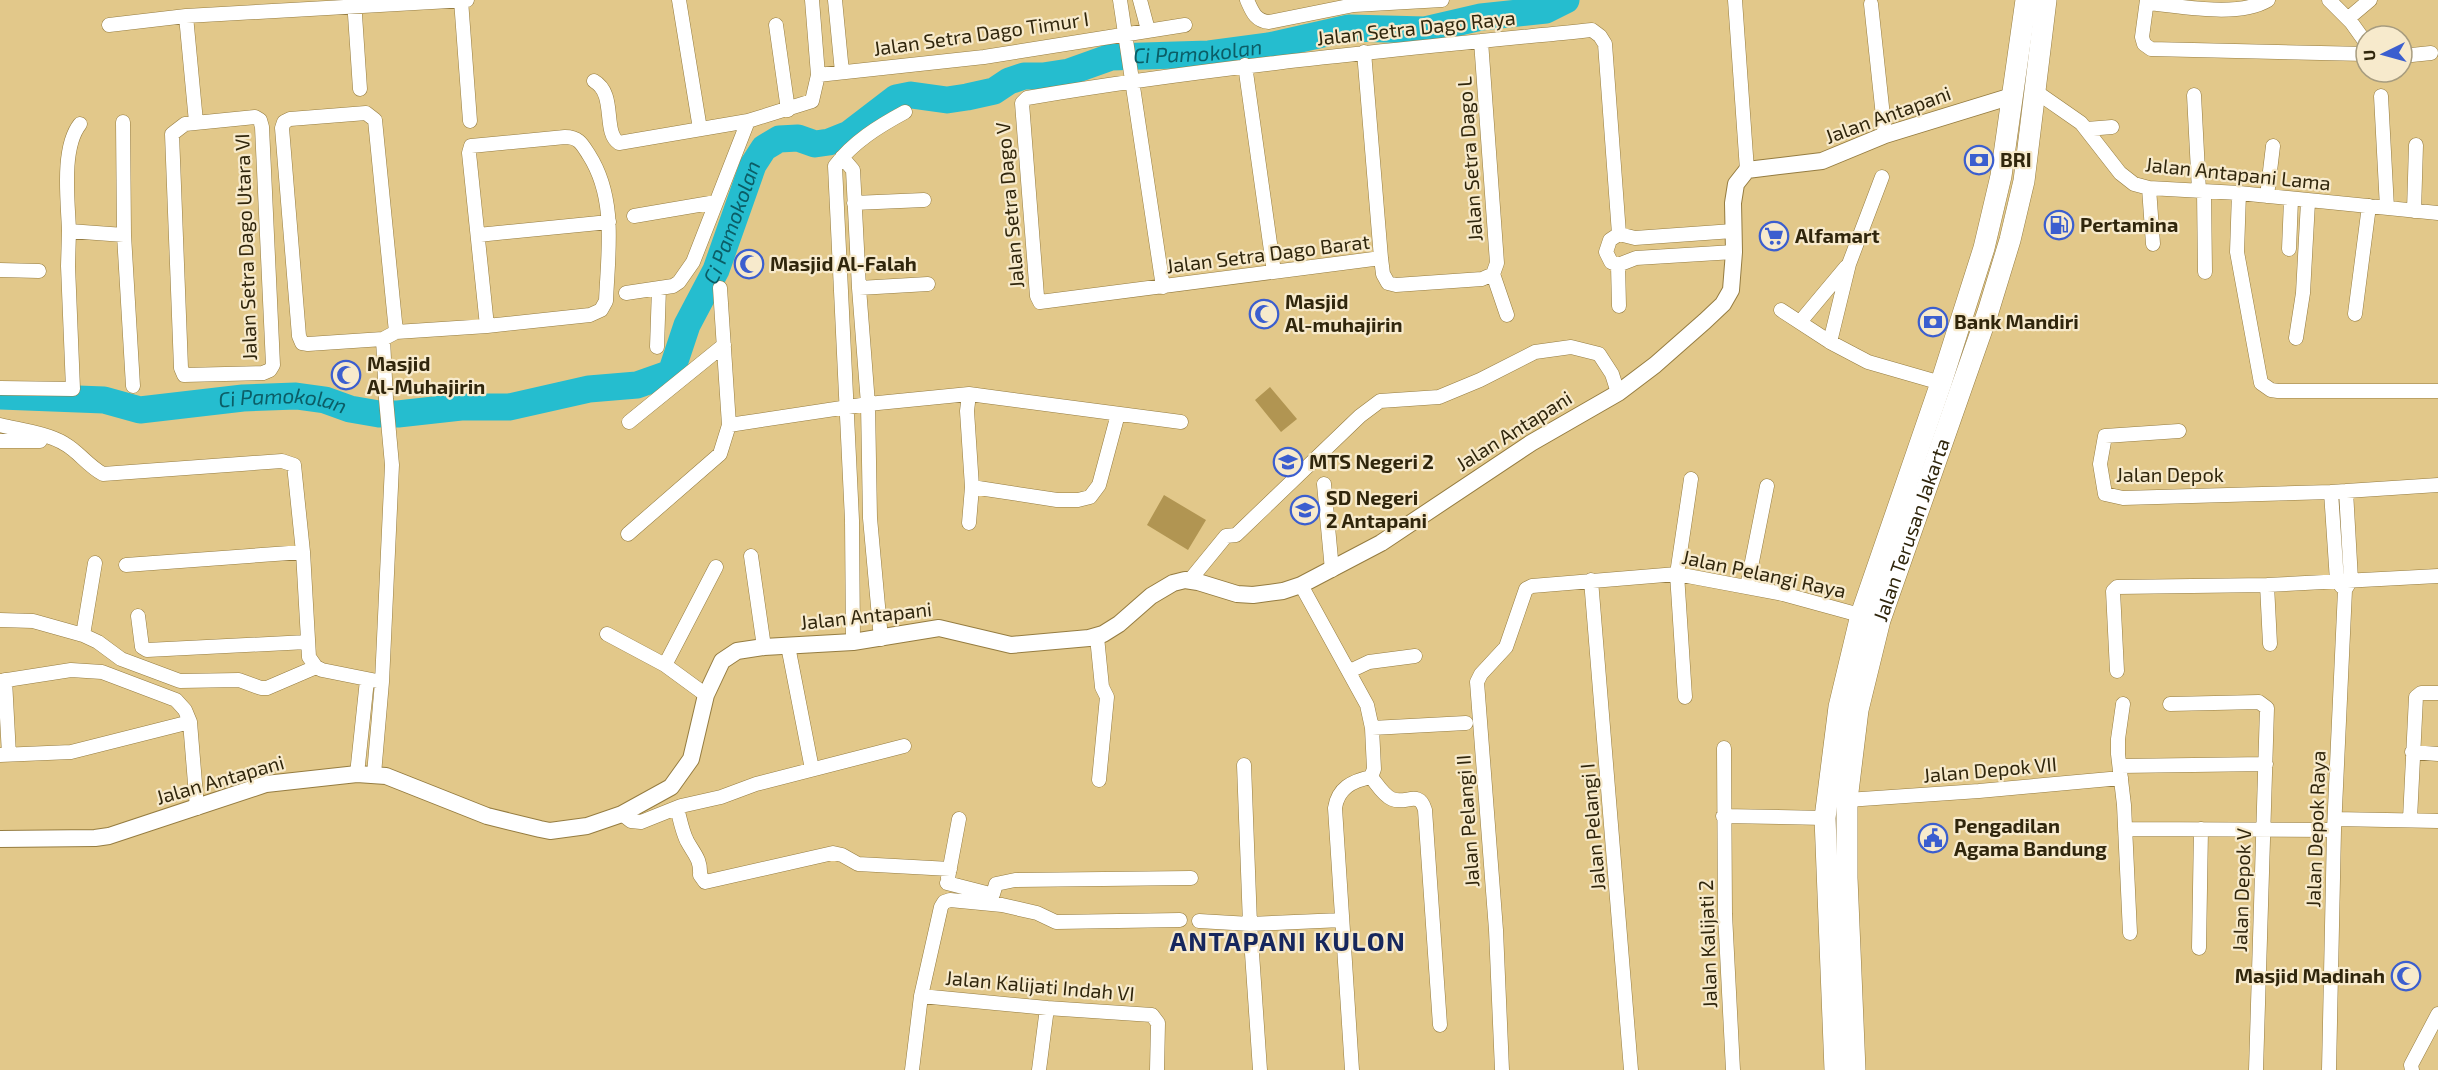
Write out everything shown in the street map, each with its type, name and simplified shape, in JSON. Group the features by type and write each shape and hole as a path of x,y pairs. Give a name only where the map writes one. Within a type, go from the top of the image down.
{"main road":[{"name":"Jalan Terusan Jakarta","path":"1855,1070 1847,878 1855,800 1858,710 1870,618 1984,248 2001,176 2026,0"},
{"name":"Jalan Terusan Jakarta","path":"1834,1070 1825,818 1839,707 1870,618 1988,312 2010,240 2024,181 2046,0"},
{"path":"1966,305 1988,312"}],"street":[{"path":"461,0 470,121"},
{"path":"109,25 186,16 354,4 467,0"},
{"path":"679,0 700,129"},
{"path":"594,81 600,84 604,91 612,135 619,143 748,121 788,110 812,101 818,75 812,0"},
{"path":"835,0 842,72"},
{"path":"1120,0 1163,287"},
{"path":"1140,0 1148,30"},
{"path":"1247,0 1256,16 1260,20 1269,22 1353,3 1442,0"},
{"path":"1734,0 1747,170"},
{"path":"2268,0 2259,5 2219,10 2147,2 2142,37 2144,44 2151,49 2354,54"},
{"path":"2329,0 2354,26"},
{"path":"2351,22 2351,16 2370,0"},
{"path":"354,4 360,89"},
{"path":"1871,4 1885,135"},
{"path":"186,16 196,122"},
{"name":"Jalan Setra Dago Timur I","path":"818,75 1127,39 1148,30 1185,25"},
{"path":"776,26 788,110"},
{"name":"Jalan Setra Dago Raya","path":"1022,103 1027,98 1131,74 1245,65 1592,30 1605,44 1619,234 1610,240 1606,252 1611,262 1618,264 1619,306"},
{"name":"Jalan Setra Dago L","path":"1481,42 1497,263 1488,276 1507,315"},
{"path":"1364,52 1381,258"},
{"path":"2414,55 2431,53"},
{"path":"1245,65 1274,272"},
{"name":"Jalan Antapani Lama","path":"2035,91 2081,123 2120,173 2134,184 2149,188 2239,193 2308,202 2438,213"},
{"path":"2194,95 2205,272"},
{"name":"Jalan Antapani","path":"0,840 109,836 280,781 357,774 386,776 487,816 550,831 587,826 622,814 671,787 683,773 691,759 706,695 722,661 737,651 881,639 939,628 1011,645 1030,645 1096,637 1119,624 1164,586 1190,580 1245,595 1283,591 1301,585 1381,543 1531,443 1618,393 1655,365 1723,304 1731,290 1734,252 1733,203 1736,184 1747,170 1822,161 1885,135 2013,96"},
{"path":"2381,96 2387,208"},
{"name":"Jalan Setra Dago V","path":"1022,103 1037,296 1040,302"},
{"path":"853,642 852,520 834,176 835,166 842,157 875,128 905,112"},
{"path":"396,332 375,120 366,113 290,119 284,122 282,128 299,336 302,343 308,344 383,339 396,332 487,326 590,315 601,310 606,301 609,222 600,172 581,142 574,137 471,146 469,153 487,326"},
{"name":"Jalan Setra Dago Utara VI","path":"255,117 260,120 273,365 270,370 263,373 191,377 184,375 181,368 170,139 175,130 184,124 196,122 255,117"},
{"path":"626,293 676,285 693,262 748,121"},
{"path":"123,122 124,235 133,386"},
{"path":"0,388 69,390 74,387 68,266 69,158 71,138 80,124"},
{"path":"2087,129 2112,127"},
{"path":"2414,211 2416,145"},
{"path":"2267,196 2272,146"},
{"path":"842,157 849,162 854,171 859,288 868,404 870,518 881,639"},
{"path":"1830,342 1849,264 1882,177"},
{"path":"2149,188 2153,244"},
{"path":"2239,193 2237,252 2261,383 2271,390 2278,391 2438,391"},
{"path":"854,203 924,200"},
{"path":"2289,249 2292,200"},
{"path":"634,216 716,202"},
{"path":"2296,338 2303,293 2308,202"},
{"path":"2355,314 2368,206"},
{"path":"478,235 609,222"},
{"path":"69,231 124,235"},
{"path":"1619,234 1635,238 1733,231"},
{"path":"1618,264 1636,258 1734,252"},
{"name":"Jalan Setra Dago Barat","path":"1040,302 1381,258 1383,274 1388,283 1396,285 1488,276"},
{"path":"1800,322 1849,264"},
{"path":"0,270 39,271"},
{"path":"859,288 928,284"},
{"path":"657,347 659,288"},
{"path":"628,534 720,454 729,424 720,288"},
{"path":"1781,310 1830,342 1868,362 1941,383"},
{"path":"374,774 382,682 392,465 383,339"},
{"path":"629,422 724,345"},
{"path":"1190,580 1226,536 1236,535 1360,416 1380,401 1439,397 1480,380 1535,352 1571,347 1599,354 1612,374 1618,393"},
{"path":"729,424 868,404 969,394 1181,422"},
{"path":"969,394 967,411 972,486 969,523"},
{"path":"972,486 1058,500 1084,500 1090,497 1099,485 1118,414"},
{"path":"0,425 60,441 83,458 91,468 102,474 282,461 294,465 303,552 307,642 309,657 316,667"},
{"name":"Jalan Depok","path":"2179,431 2105,436 2100,464 2105,494 2123,498 2338,491"},
{"path":"0,441 60,441"},
{"path":"1685,697 1677,574 1691,479"},
{"path":"1324,484 1332,570"},
{"path":"2344,584 2338,491 2438,485"},
{"path":"1747,587 1767,486"},
{"path":"852,520 870,518"},
{"path":"126,565 303,552"},
{"path":"751,556 764,647"},
{"path":"83,635 95,563"},
{"path":"665,665 716,567"},
{"name":"Jalan Pelangi Raya","path":"1532,586 1677,574 1783,594 1870,618"},
{"path":"851,577 875,575"},
{"path":"2117,671 2112,591 2115,588 2344,584 2438,576"},
{"name":"Jalan Pelangi I","path":"1591,580 1631,1070"},
{"name":"Jalan Depok Raya","path":"2329,1070 2344,584"},
{"path":"1301,585 1367,705 1372,728 1374,769 1371,777"},
{"path":"2267,585 2270,644"},
{"name":"Jalan Pelangi II","path":"1502,1070 1496,930 1477,682 1480,674 1506,647 1524,591 1532,586"},
{"path":"138,616 142,647 147,650 307,642"},
{"path":"0,620 33,621 83,635 98,642 122,659 180,681 239,680 267,688 316,667 382,682"},
{"path":"607,634 665,665 706,695"},
{"path":"1096,637 1102,687 1107,697 1099,780"},
{"path":"788,646 812,769"},
{"path":"1350,671 1369,662 1415,656"},
{"path":"190,722 71,752 4,755 2,681 71,670 102,672 176,700 185,710 190,722 197,808"},
{"path":"357,774 367,680"},
{"path":"2410,819 2415,701 2417,695 2427,692 2438,693"},
{"name":"Jalan Depok V","path":"2170,704 2259,702 2267,708 2268,712 2256,1070"},
{"path":"2123,704 2118,740 2130,933"},
{"path":"1372,728 1466,723"},
{"path":"622,814 636,822 812,769 904,746"},
{"name":"Jalan Kalijati 2","path":"1724,748 1725,914 1733,1070"},
{"path":"2412,752 2438,754"},
{"name":"Jalan Depok VII","path":"1855,800 2120,772 2266,764"},
{"path":"1244,765 1250,924 1260,1070"},
{"path":"1352,1070 1336,801 1338,795 1346,787 1358,780 1371,777"},
{"path":"1371,777 1390,798 1419,800 1423,803 1425,810 1440,1025"},
{"path":"677,808 688,843 697,853 701,866 700,875 705,882 833,853 843,855 858,864 948,876 990,894 993,894 996,884 1015,880 1191,878"},
{"path":"1723,816 1825,818"},
{"path":"912,1070 921,996 941,907 947,901 948,876 959,819"},
{"path":"2125,829 2264,828 2410,819 2438,821"},
{"path":"2199,948 2201,829"},
{"path":"947,901 1002,905 1037,913 1056,922 1180,920"},
{"path":"1199,921 1250,924 1342,920"},
{"name":"Jalan Kalijati Indah VI","path":"921,996 1149,1015 1155,1017 1158,1023 1157,1070"},
{"path":"1039,1070 1047,1008"},
{"path":"2412,1070 2411,1065 2438,1014"}],"shaded area":[{"path":"1270,387 1297,419 1281,432 1255,400"},
{"path":"1164,495 1206,520 1188,550 1147,525"}],"waterway":[{"name":"Ci Pamokolan","path":"0,396 104,400 140,410 243,398 296,396 325,400 350,409 379,414 398,414 461,407 509,407 589,389 637,385 671,373 687,325 716,270 753,165 764,148 779,139 798,138 815,144 829,142 849,134 896,98 911,95 947,100 967,97 994,91 1009,81 1024,76 1069,72 1111,57 1209,54 1269,46 1349,28 1425,30 1481,17 1546,10 1566,0"}],"place":[{"name":"BRI","path":"1979,160"},
{"name":"Pertamina","path":"2059,225"},
{"name":"Alfamart","path":"1774,236"},
{"name":"Masjid Al-Falah","path":"749,264"},
{"name":"Masjid Al-muhajirin","path":"1264,314"},
{"name":"Bank Mandiri","path":"1933,322"},
{"name":"Masjid Al-Muhajirin","path":"346,375"},
{"name":"MTS Negeri 2","path":"1288,462"},
{"name":"SD Negeri 2 Antapani","path":"1305,510"},
{"name":"Pengadilan Agama Bandung","path":"1933,838"},
{"name":"Masjid Madinah","path":"2406,976"}],"district":[{"name":"ANTAPANI KULON","path":"1288,942"}]}
